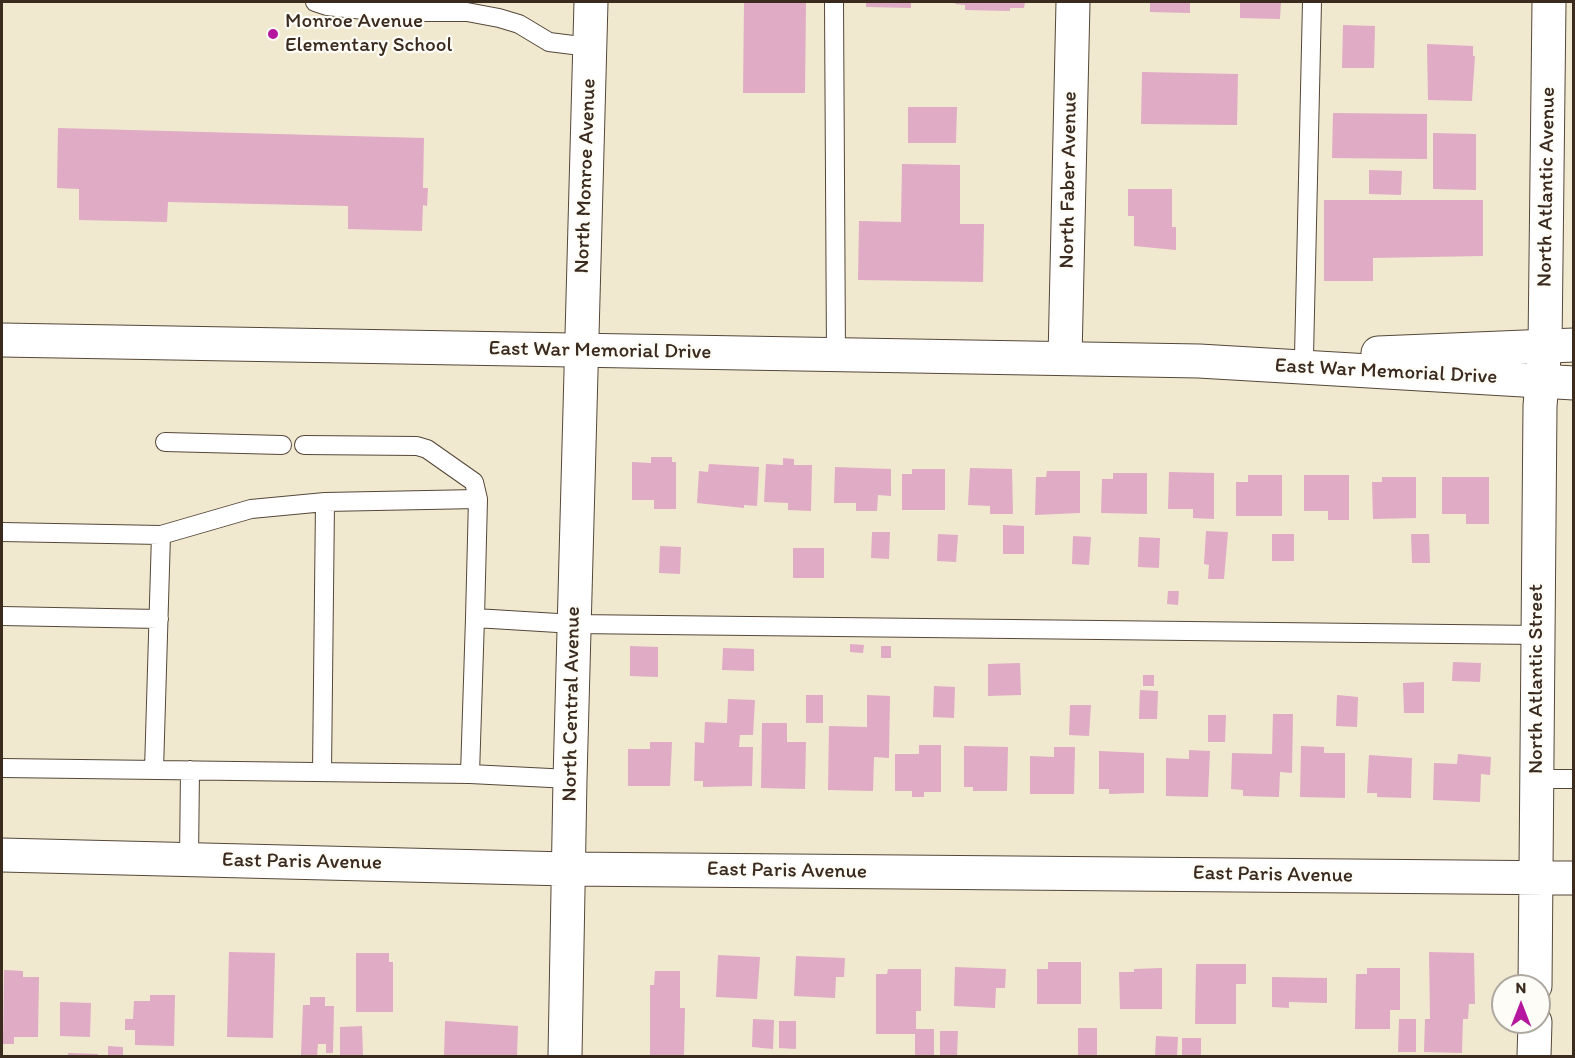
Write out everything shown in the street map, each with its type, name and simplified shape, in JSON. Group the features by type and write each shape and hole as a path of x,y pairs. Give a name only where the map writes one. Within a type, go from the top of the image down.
{"main road":[{"name":"North Monroe Avenue","path":"580,351 591,2"},
{"name":"North Faber Avenue","path":"1065,358 1073,2"},
{"name":"North Atlantic Avenue","path":"1549,2 1556,365"},
{"name":"East War Memorial Drive","path":"2,340 1556,365"},
{"name":"North Central Avenue","path":"565,1056 580,351"},
{"name":"East War Memorial Drive","path":"1199,360 1304,356 1556,365"},
{"name":"North Atlantic Street","path":"1535,974 1540,406 1556,365"},
{"name":"East Paris Avenue","path":"2,855 568,869 1574,878"},
{"path":"1534,1056 1535,1034"}],"lane":[{"path":"315,2 327,6 383,12 467,12 519,24 549,42 590,47"},
{"path":"834,2 836,355"},
{"path":"1304,356 1312,2"},
{"path":"165,442 282,445"},
{"path":"304,445 427,448 474,482 477,499 476,618 470,774"},
{"path":"2,532 161,535 251,509 325,502 477,499"},
{"path":"322,772 325,502"},
{"path":"154,770 161,535"},
{"path":"2,616 159,619"},
{"path":"476,618 574,624 1538,635"},
{"path":"2,768 470,774 570,779"},
{"path":"189,860 190,770"},
{"path":"1536,779 1574,779"}],"building":[{"path":"744,2 806,2 805,93 743,93"},
{"path":"866,2 911,2 911,8 866,7"},
{"path":"956,2 1025,2 1024,8 1010,8 1010,11 965,10 965,5 955,4"},
{"path":"1150,2 1190,2 1190,13 1150,12"},
{"path":"1240,2 1281,2 1280,19 1240,18"},
{"path":"1343,25 1375,26 1374,68 1342,68"},
{"path":"1427,44 1473,46 1473,56 1475,56 1472,101 1428,100"},
{"path":"1142,72 1238,74 1237,125 1141,124"},
{"path":"908,107 957,107 956,143 908,143"},
{"path":"1333,113 1427,114 1427,159 1332,158"},
{"path":"58,128 424,138 423,188 428,188 427,206 423,205 422,231 348,229 348,206 168,202 167,222 79,220 79,189 57,188"},
{"path":"1433,133 1476,134 1476,190 1433,189"},
{"path":"902,164 960,165 960,224 984,224 983,282 858,280 859,221 901,222"},
{"path":"1369,170 1402,171 1401,195 1369,194"},
{"path":"1128,189 1172,189 1172,227 1176,227 1176,250 1134,246 1134,216 1128,216"},
{"path":"1324,200 1483,200 1483,256 1373,258 1373,281 1324,281"},
{"path":"651,457 672,457 672,462 676,462 676,509 654,509 654,500 632,500 632,462 651,463"},
{"path":"783,458 794,459 794,465 812,465 811,511 788,510 788,503 764,502 766,464 783,465"},
{"path":"709,464 759,467 757,506 744,505 744,508 697,503 699,471 708,472"},
{"path":"835,467 891,469 891,496 878,495 877,511 856,511 856,503 834,503"},
{"path":"970,468 1012,469 1013,514 990,514 990,506 968,505"},
{"path":"912,469 945,469 945,510 902,510 902,474 912,474"},
{"path":"1047,471 1080,471 1080,513 1035,515 1036,477 1046,477"},
{"path":"1169,472 1214,473 1214,519 1193,518 1193,509 1168,509"},
{"path":"1113,473 1147,473 1147,514 1101,513 1102,479 1113,479"},
{"path":"1248,475 1282,475 1282,516 1236,516 1236,482 1248,482"},
{"path":"1304,475 1349,475 1349,520 1328,520 1328,511 1304,511"},
{"path":"1382,477 1416,477 1416,518 1373,519 1372,482 1382,482"},
{"path":"1442,477 1489,477 1489,524 1466,524 1466,514 1442,514"},
{"path":"1003,525 1024,526 1024,554 1003,554"},
{"path":"1206,531 1228,532 1224,579 1208,579 1209,565 1204,564"},
{"path":"872,532 890,532 889,559 871,558"},
{"path":"938,534 958,535 956,562 937,561"},
{"path":"1272,534 1294,534 1294,561 1272,561"},
{"path":"1411,534 1429,534 1430,563 1412,563"},
{"path":"1073,536 1091,537 1089,565 1072,564"},
{"path":"1139,537 1160,538 1159,568 1138,567"},
{"path":"660,546 681,547 680,574 659,573"},
{"path":"793,548 824,548 824,578 793,578"},
{"path":"1168,591 1179,591 1178,605 1167,604"},
{"path":"850,644 864,645 863,653 850,652"},
{"path":"630,646 658,647 658,677 630,676"},
{"path":"881,646 891,646 891,658 881,658"},
{"path":"723,648 754,649 754,671 722,670"},
{"path":"1453,662 1481,663 1480,682 1452,681"},
{"path":"1020,663 1021,695 988,696 988,664"},
{"path":"1143,675 1154,675 1154,686 1143,686"},
{"path":"1424,682 1424,713 1404,713 1403,683"},
{"path":"934,686 955,687 954,718 933,717"},
{"path":"1140,690 1158,691 1157,719 1139,719"},
{"path":"806,695 823,695 823,723 806,723"},
{"path":"867,695 890,696 889,758 874,757 873,791 828,790 829,726 867,727"},
{"path":"1337,695 1358,697 1357,727 1336,726"},
{"path":"728,699 755,700 753,735 740,735 739,747 753,747 752,786 703,787 703,781 694,781 695,742 704,743 705,722 727,723"},
{"path":"1070,705 1091,705 1089,736 1069,735"},
{"path":"1273,714 1293,714 1292,773 1280,772 1279,797 1243,796 1243,790 1231,789 1232,753 1272,754"},
{"path":"1208,715 1226,715 1225,742 1208,742"},
{"path":"762,723 787,723 787,742 806,742 805,789 761,788"},
{"path":"650,742 672,742 670,786 628,786 628,749 650,749"},
{"path":"919,745 941,745 941,792 924,792 924,797 912,797 912,791 895,791 895,754 919,754"},
{"path":"964,746 1008,747 1007,791 973,791 973,787 964,787"},
{"path":"1301,746 1324,747 1324,753 1345,753 1345,798 1300,797"},
{"path":"1054,747 1075,747 1074,794 1030,794 1030,756 1054,757"},
{"path":"1189,750 1210,751 1208,797 1166,796 1166,758 1189,759"},
{"path":"1099,751 1144,753 1144,793 1109,794 1109,789 1099,789"},
{"path":"1458,754 1491,757 1490,775 1481,774 1480,802 1433,800 1434,763 1457,764"},
{"path":"1369,755 1412,758 1411,798 1377,797 1377,793 1367,793"},
{"path":"229,952 275,953 273,1038 227,1037"},
{"path":"1429,952 1474,953 1475,1004 1469,1004 1468,1019 1463,1019 1462,1053 1424,1052 1425,1019 1430,1019"},
{"path":"356,953 389,953 389,962 393,962 393,1012 356,1012"},
{"path":"718,955 760,957 757,999 716,997"},
{"path":"796,956 845,958 844,977 836,977 835,998 794,996"},
{"path":"1048,962 1081,962 1081,1004 1037,1004 1037,969 1048,969"},
{"path":"1196,964 1246,964 1246,984 1236,984 1236,1024 1195,1024"},
{"path":"955,967 1006,969 1005,988 996,988 995,1008 954,1006"},
{"path":"1162,968 1162,1009 1120,1009 1119,972"},
{"path":"1367,968 1400,968 1400,1010 1390,1010 1390,1029 1355,1029 1356,974 1367,974"},
{"path":"888,969 921,969 921,1011 916,1011 916,1029 934,1029 934,1056 915,1056 915,1034 876,1034 876,974 887,974"},
{"path":"4,970 23,971 23,977 39,977 38,1037 14,1037 14,1044 3,1044"},
{"path":"655,971 680,971 680,1008 685,1008 684,1056 650,1056 650,985 654,985"},
{"path":"1272,977 1327,978 1327,1003 1289,1002 1289,1008 1272,1007"},
{"path":"150,995 175,995 174,1046 135,1045 135,1030 125,1030 125,1019 133,1019 134,1001 150,1001"},
{"path":"310,997 325,997 325,1006 334,1006 333,1053 326,1053 326,1044 318,1044 317,1056 301,1055 303,1005 310,1005"},
{"path":"60,1002 91,1003 90,1037 60,1036"},
{"path":"753,1019 774,1020 773,1049 752,1047"},
{"path":"1399,1019 1416,1019 1416,1052 1398,1052"},
{"path":"445,1021 518,1026 517,1056 444,1056"},
{"path":"779,1021 796,1021 796,1049 779,1048"},
{"path":"362,1026 363,1056 340,1056 340,1027"},
{"path":"1078,1028 1097,1028 1097,1056 1078,1056"},
{"path":"940,1031 958,1031 957,1056 940,1056"},
{"path":"1156,1036 1178,1037 1177,1056 1155,1056"},
{"path":"1182,1038 1201,1038 1201,1056 1182,1056"},
{"path":"108,1046 123,1047 123,1056 108,1056"},
{"path":"68,1053 98,1054 98,1056 68,1056"}],"place":[{"name":"Monroe Avenue Elementary School","path":"273,34"}]}
